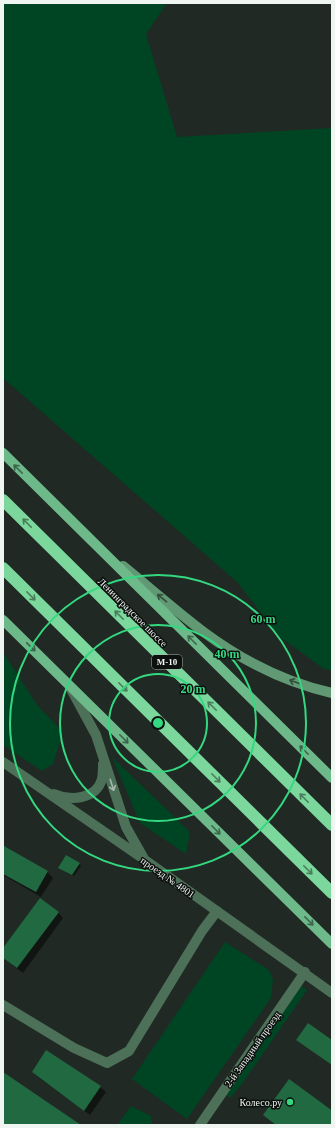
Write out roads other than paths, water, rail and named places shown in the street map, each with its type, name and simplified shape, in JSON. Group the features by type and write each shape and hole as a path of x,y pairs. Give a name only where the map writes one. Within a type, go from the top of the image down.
{"highway":[{"name":"Ленинградское шоссе","path":"3,500 332,825"},
{"path":"3,568 332,893"}],"main road":[{"name":"Ленинградское шоссе","path":"3,453 332,778"},
{"path":"3,620 332,944"}],"street":[{"path":"86,536 206,634 251,662 283,677 316,690 332,693"},
{"path":"69,685 96,735 126,827 145,860"},
{"path":"42,789 62,797 74,798 85,796 96,789 101,780 104,760"},
{"name":"проезд № 4801","path":"3,762 305,972 332,993"},
{"path":"3,1005 74,1048 107,1063 129,1051 202,931 217,912"},
{"name":"2-й Западный проезд","path":"200,1125 305,972"}],"place":[{"name":"Колесо.ру","path":"290,1102"}]}
